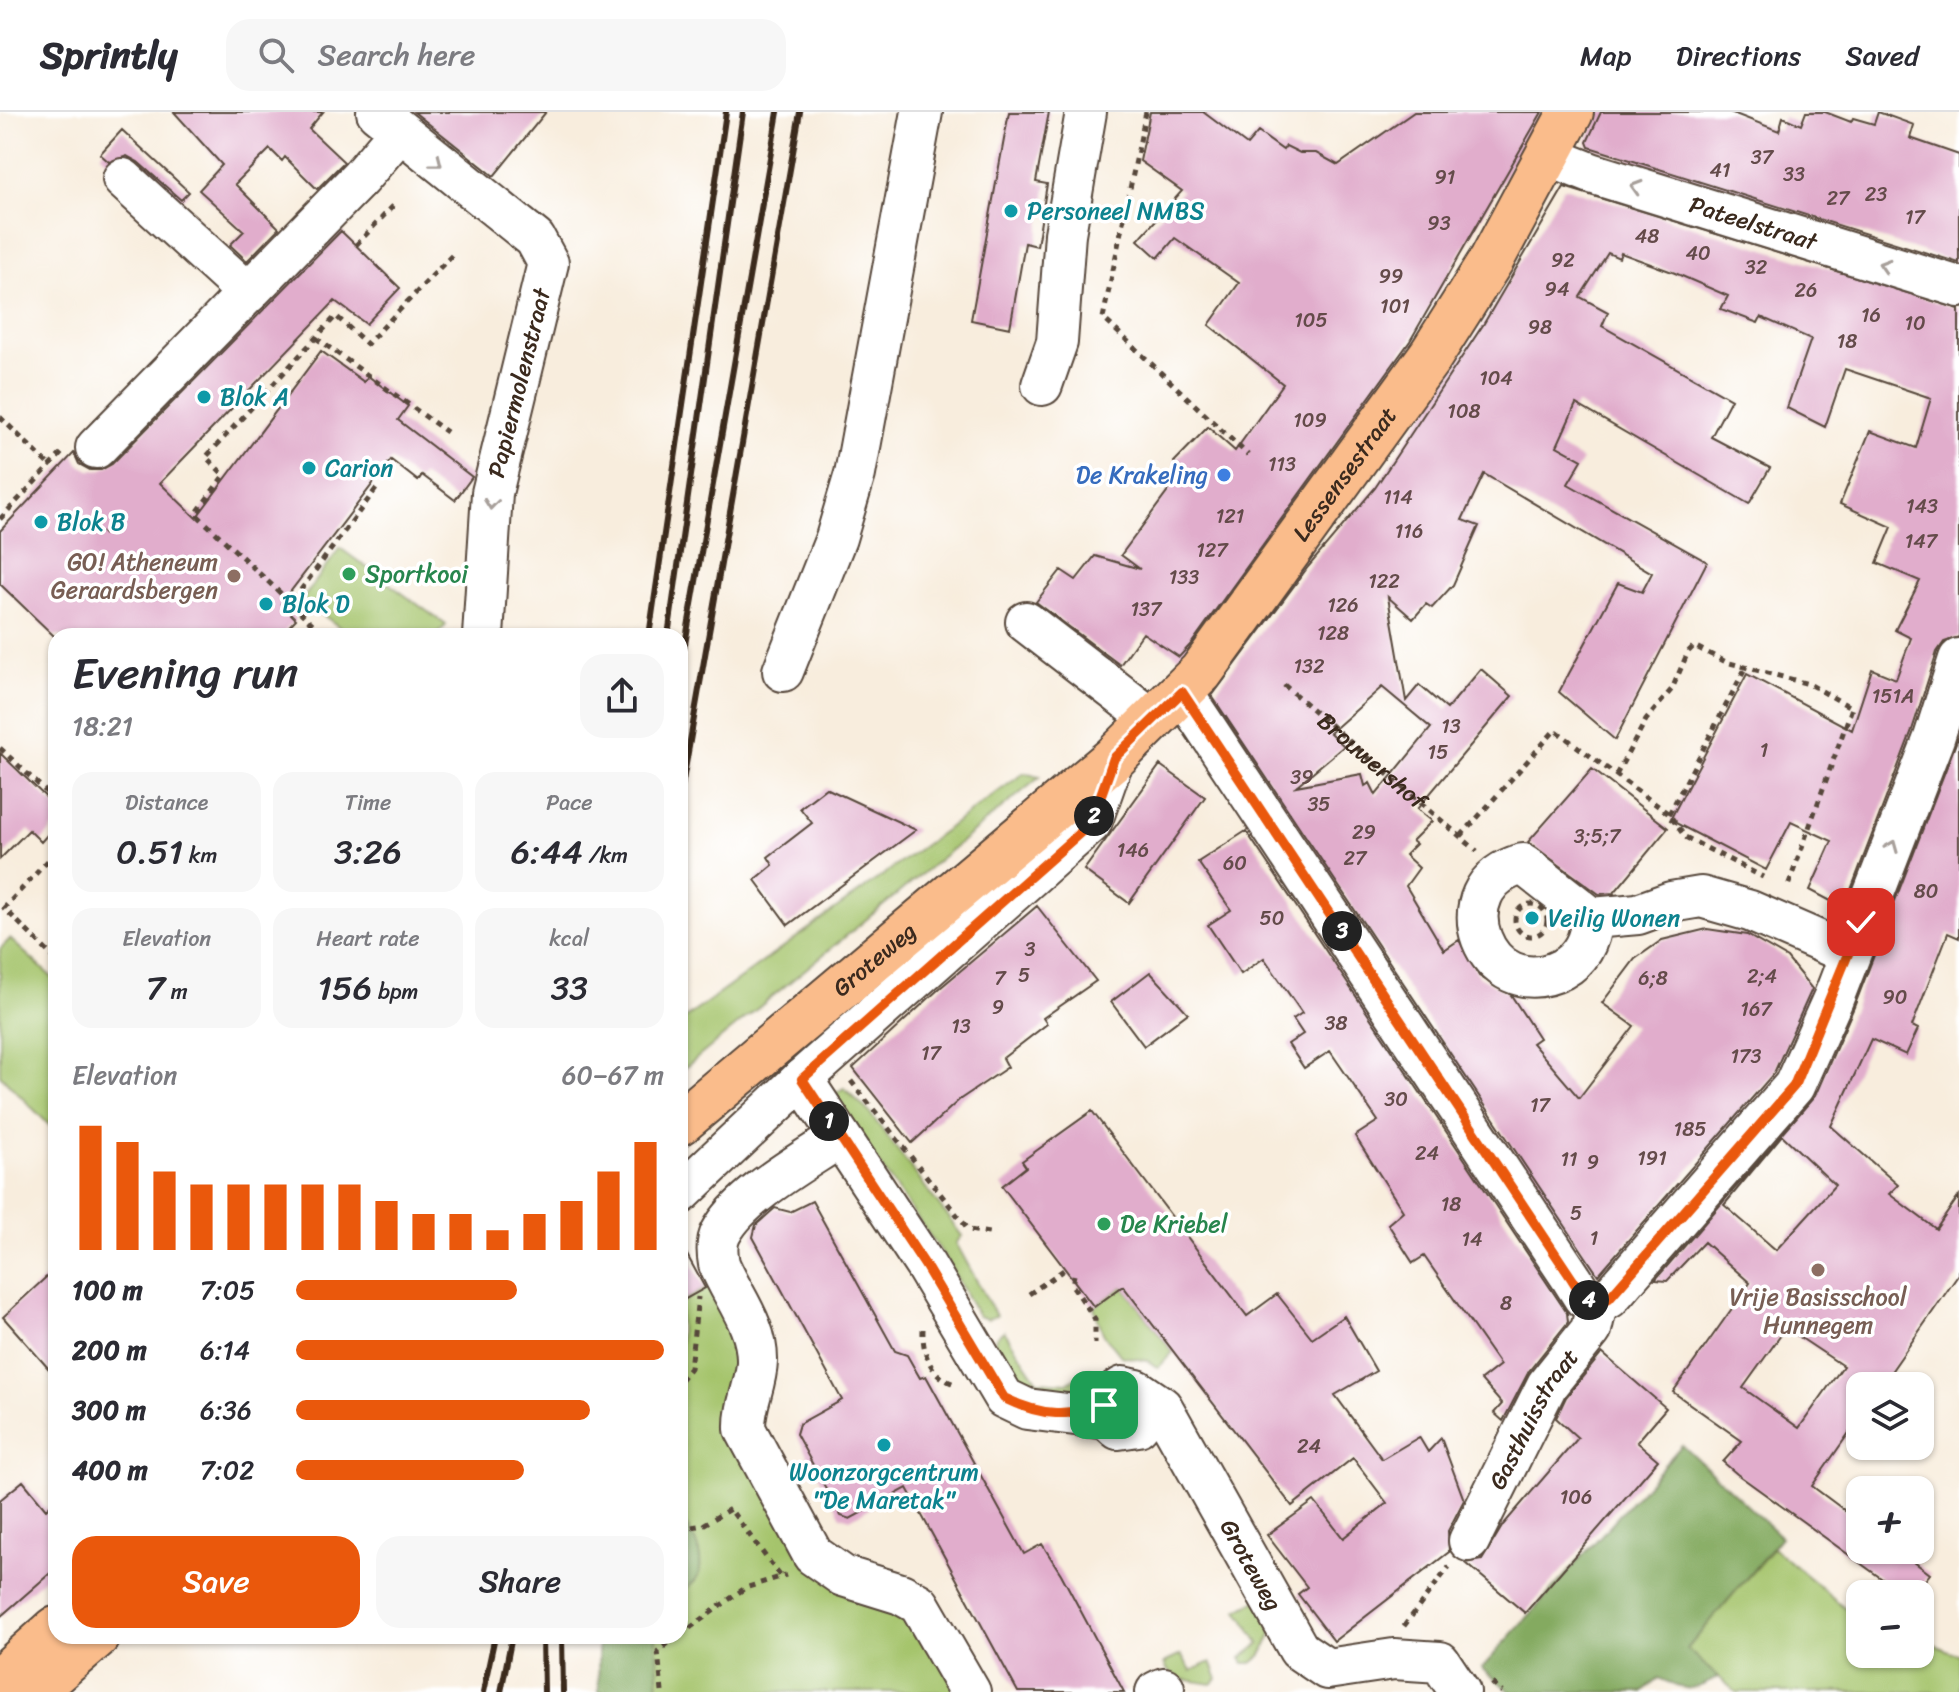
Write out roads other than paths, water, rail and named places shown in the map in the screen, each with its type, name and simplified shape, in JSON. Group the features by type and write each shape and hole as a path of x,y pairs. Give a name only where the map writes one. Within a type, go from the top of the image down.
{"main road":[{"name":"Lessensestraat","path":"1067,794 1114,758 1229,639 1313,513 1431,355 1492,259 1571,112"},
{"name":"Groteweg","path":"688,1116 1067,794"},
{"path":"0,1679 48,1636"},
{"path":"32,1692 88,1644"}],"street":[{"path":"783,671 836,538 855,474 922,112"},
{"path":"1042,385 1057,342 1065,234 1086,112"},
{"path":"96,448 248,293 388,122"},
{"name":"Papiermolenstraat","path":"388,122 535,239 548,263 492,493 484,628"},
{"name":"Pateelstraat","path":"1548,156 1591,173 1959,287"},
{"path":"123,179 248,293"},
{"path":"1026,622 1167,705 1584,1298 1597,1304"},
{"name":"Gasthuisstraat","path":"1469,1541 1547,1385 1591,1330 1597,1304 1609,1298 1794,1086 1934,738 1959,659"},
{"name":"Groteweg","path":"688,1187 815,1068 1091,823 1114,758"},
{"path":"1592,918 1590,938 1568,966 1551,974 1533,977 1515,974 1487,951 1478,934 1477,914 1482,895 1500,874 1523,864 1592,918 1638,914 1671,902 1701,897 1750,911 1849,954"},
{"name":"Groteweg","path":"815,1068 840,1137 925,1265 1004,1398 1027,1409 1124,1413 1299,1650 1327,1669 1394,1659 1440,1662 1460,1692"},
{"path":"840,1137 743,1206 721,1233 716,1250 757,1345 757,1366 744,1411 745,1429 797,1566 901,1594 919,1604 970,1692"}],"railway":[{"path":"650,628 726,112"},
{"path":"669,628 743,112"},
{"path":"688,628 778,112"},
{"path":"688,752 800,112"},
{"path":"483,1692 493,1644"},
{"path":"501,1692 510,1644"},
{"path":"543,1644 544,1692"},
{"path":"562,1644 563,1692"}],"place":[{"name":"Personeel NMBS","path":"1011,211"},
{"name":"Blok A","path":"204,397"},
{"name":"Carion","path":"309,468"},
{"name":"De Krakeling","path":"1224,475"},
{"name":"Blok B","path":"41,522"},
{"name":"Sportkooi","path":"349,574"},
{"name":"GO! Atheneum Geraardsbergen","path":"234,576"},
{"name":"Blok D","path":"266,604"},
{"name":"Veilig Wonen","path":"1532,918"},
{"name":"De Kriebel","path":"1104,1224"},
{"name":"Vrije Basisschool Hunnegem","path":"1818,1270"},
{"name":"Woonzorgcentrum \"De Maretak\"","path":"884,1445"}]}
